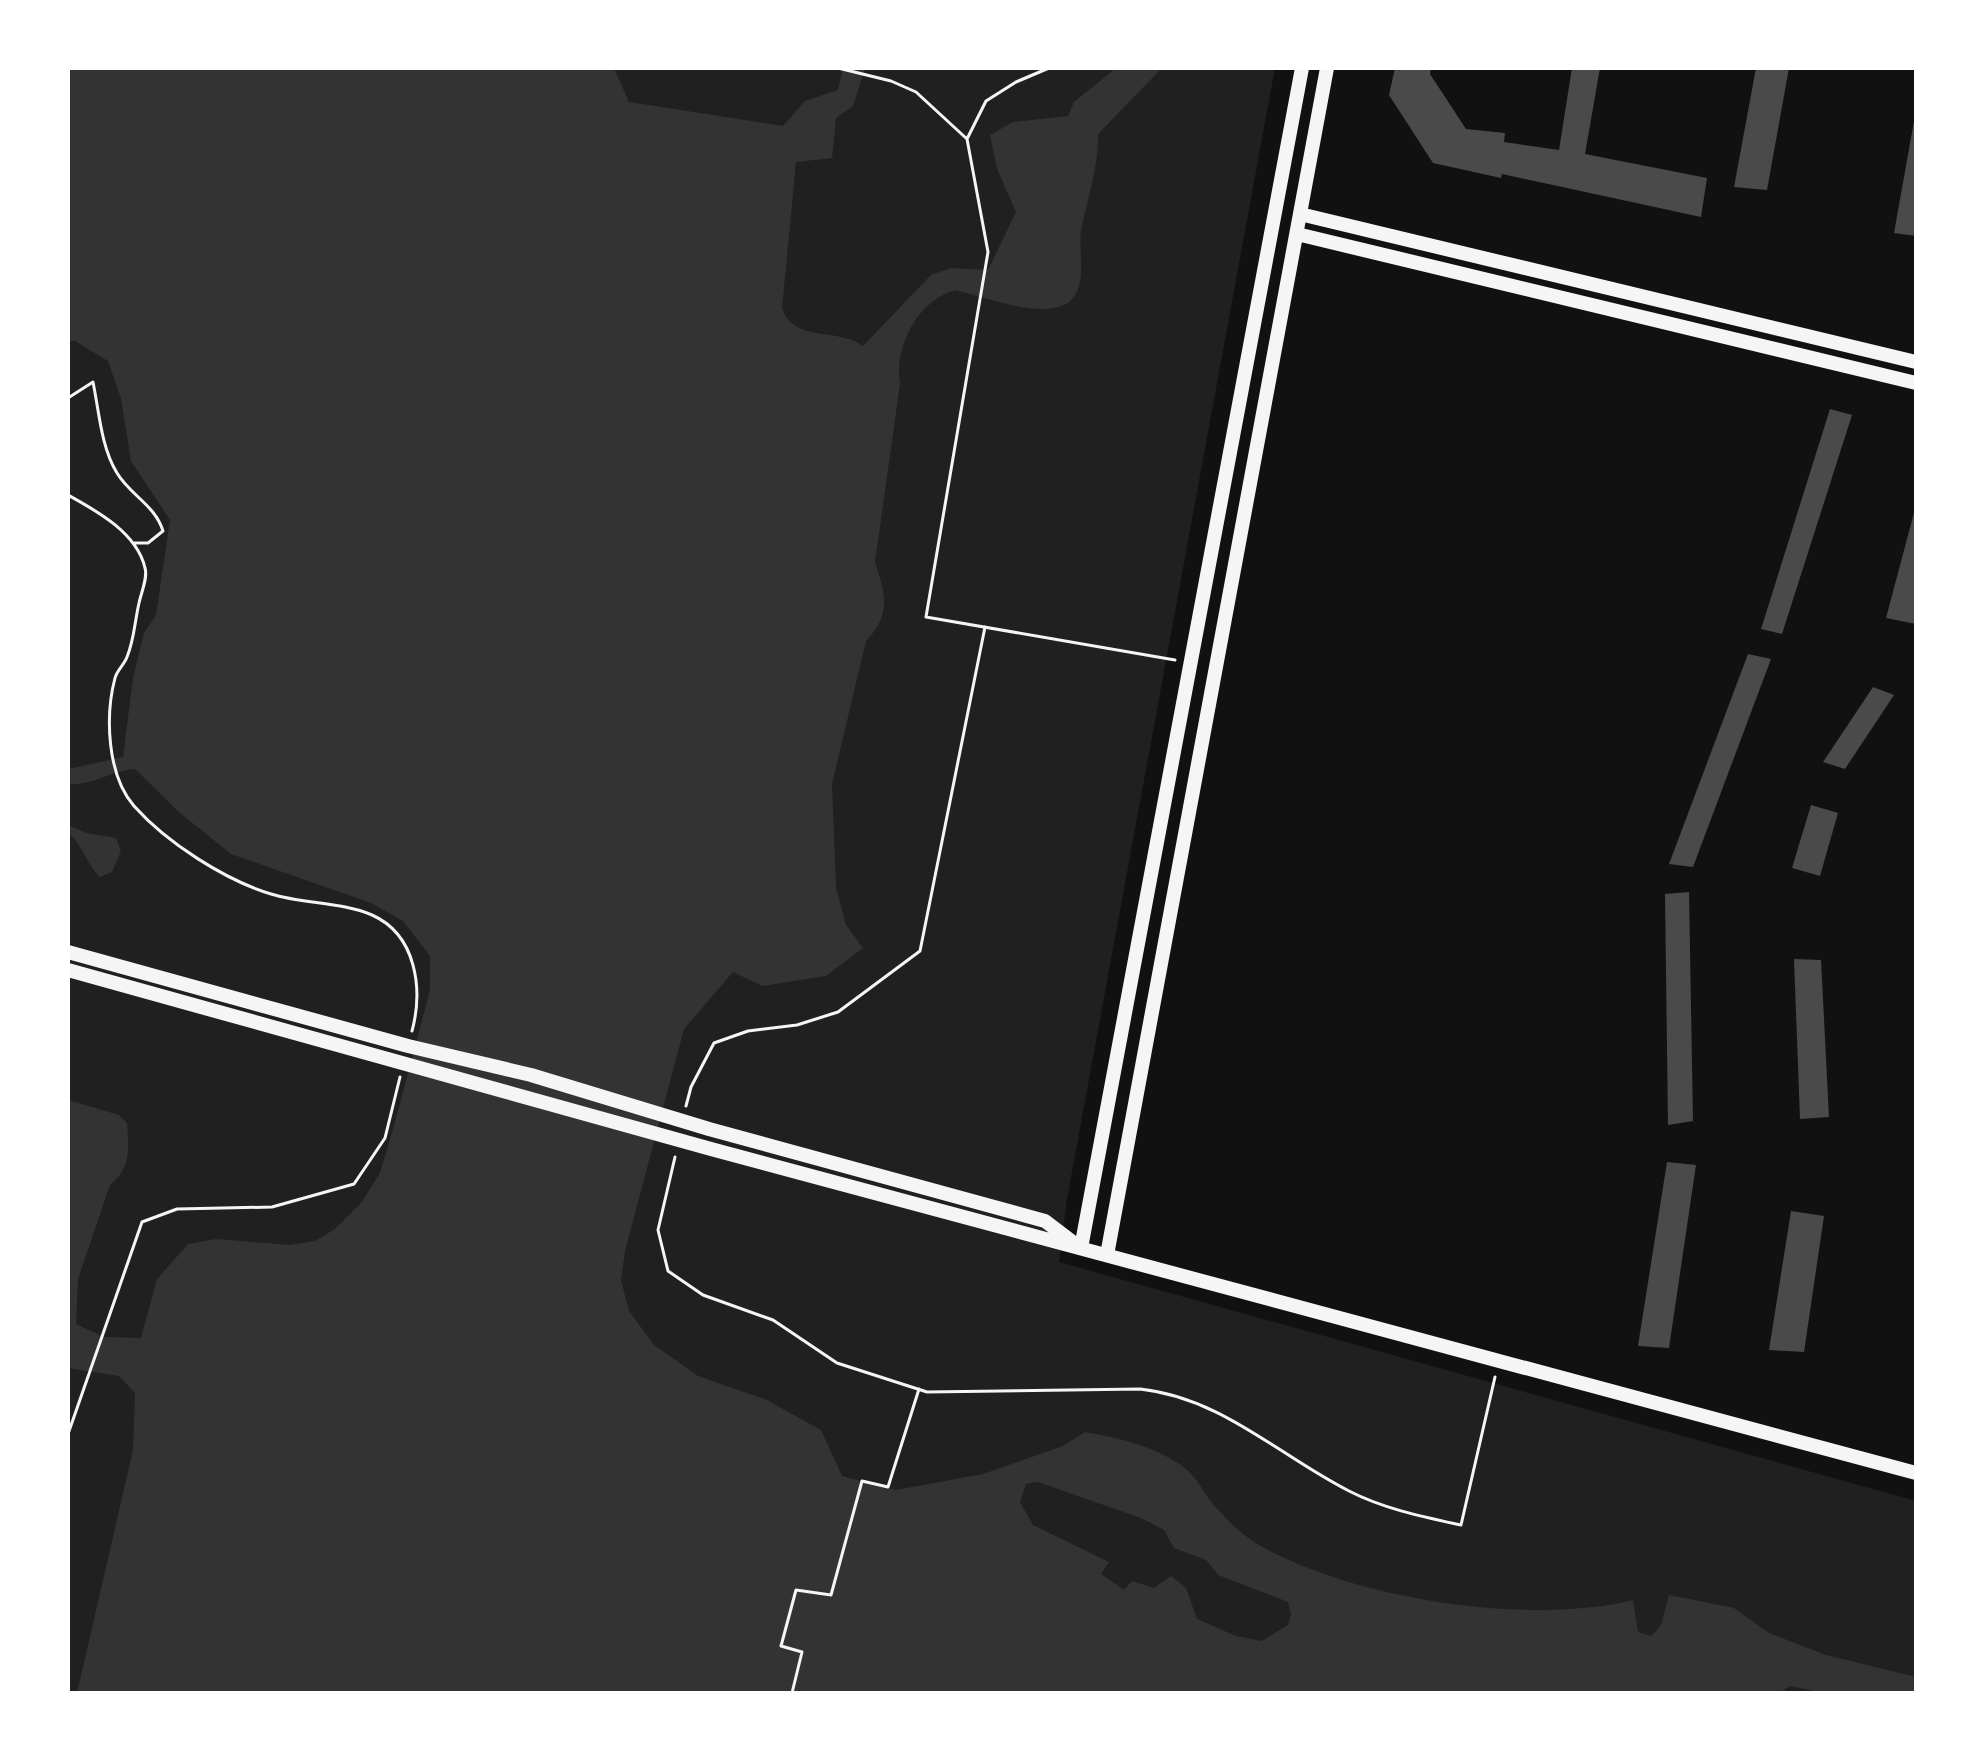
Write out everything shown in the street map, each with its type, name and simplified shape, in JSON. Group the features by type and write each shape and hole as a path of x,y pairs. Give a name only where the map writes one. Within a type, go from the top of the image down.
{"street":[{"path":"1081,1248 1302,68"},
{"path":"1107,1255 1327,68"},
{"path":"1300,214 1916,362"},
{"path":"1297,234 1916,383"},
{"path":"68,952 531,1075 709,1129 1045,1221 1081,1248"},
{"path":"68,970 711,1149 1916,1473"}],"path":[{"path":"838,68 891,81 916,92 967,139 988,252 926,617 1190,663"},
{"path":"967,139 986,101 1016,82 1049,68"},
{"path":"68,398 93,382 106,446 117,473 158,516 163,531 148,543 134,543 95,510 68,495"},
{"path":"792,1693 802,1652 781,1646 796,1590 831,1595 862,1481 888,1487 919,1389"}],"shaded area":[{"path":"68,68 1275,68 1067,1199 1059,1262 1916,1501 1916,1693 68,1693"},
{"path":"68,68 614,68 629,102 783,126 805,101 838,90 843,68 865,68 853,106 836,118 832,158 796,162 782,308 796,326 853,340 863,346 931,275 951,268 988,270 1016,212 997,169 990,135 1013,122 1068,116 1074,102 1116,68 1162,68 1098,134 1095,171 1080,239 1080,283 1073,298 1050,309 1034,308 955,290 930,304 911,327 901,355 900,384 875,562 884,595 883,613 866,641 832,784 836,888 846,925 863,948 826,976 762,986 733,972 684,1029 625,1251 621,1280 629,1311 654,1345 698,1376 767,1400 821,1430 842,1476 896,1490 983,1474 1063,1446 1085,1432 1098,1434 1139,1445 1176,1462 1191,1474 1223,1515 1253,1541 1298,1564 1343,1580 1391,1593 1493,1608 1543,1610 1633,1600 1638,1632 1651,1636 1661,1625 1669,1595 1734,1608 1769,1633 1826,1655 1916,1677 1916,1693 1824,1693 1790,1686 1779,1693 77,1693 133,1450 135,1393 119,1376 68,1368 68,1100 119,1115 127,1123 128,1141 125,1165 110,1185 78,1279 76,1324 104,1337 141,1338 157,1279 188,1244 216,1239 290,1245 315,1241 335,1229 361,1203 380,1173 395,1122 430,990 430,956 403,921 371,903 231,854 180,813 135,769 68,784 68,769 123,757 133,678 144,633 156,615 170,520 131,461 121,399 108,361 75,341 68,341","holes":["1038,1482 1141,1518 1164,1530 1174,1548 1206,1560 1218,1575 1288,1602 1291,1614 1288,1625 1262,1641 1236,1636 1197,1619 1186,1588 1171,1576 1154,1588 1132,1581 1124,1590 1101,1574 1109,1562 1033,1525 1020,1502 1026,1484"]},
{"path":"68,825 87,833 116,838 121,851 112,872 100,877 77,842 68,834"}],"building":[{"path":"1395,68 1431,68 1430,74 1466,129 1505,133 1504,142 1559,150 1572,68 1600,68 1585,154 1707,178 1701,217 1502,174 1501,178 1433,163 1389,95"},
{"path":"1756,68 1789,68 1767,190 1734,187"},
{"path":"1916,121 1916,236 1894,233"},
{"path":"1830,409 1852,415 1782,634 1761,629"},
{"path":"1916,509 1916,624 1886,618"},
{"path":"1748,654 1771,659 1693,867 1669,864"},
{"path":"1873,687 1894,695 1845,769 1823,762"},
{"path":"1811,805 1838,813 1820,876 1792,868"},
{"path":"1689,892 1693,1121 1668,1125 1665,894"},
{"path":"1794,959 1821,960 1829,1117 1800,1119"},
{"path":"1667,1162 1696,1165 1669,1348 1638,1346"},
{"path":"1791,1211 1824,1216 1804,1352 1769,1350"}]}
